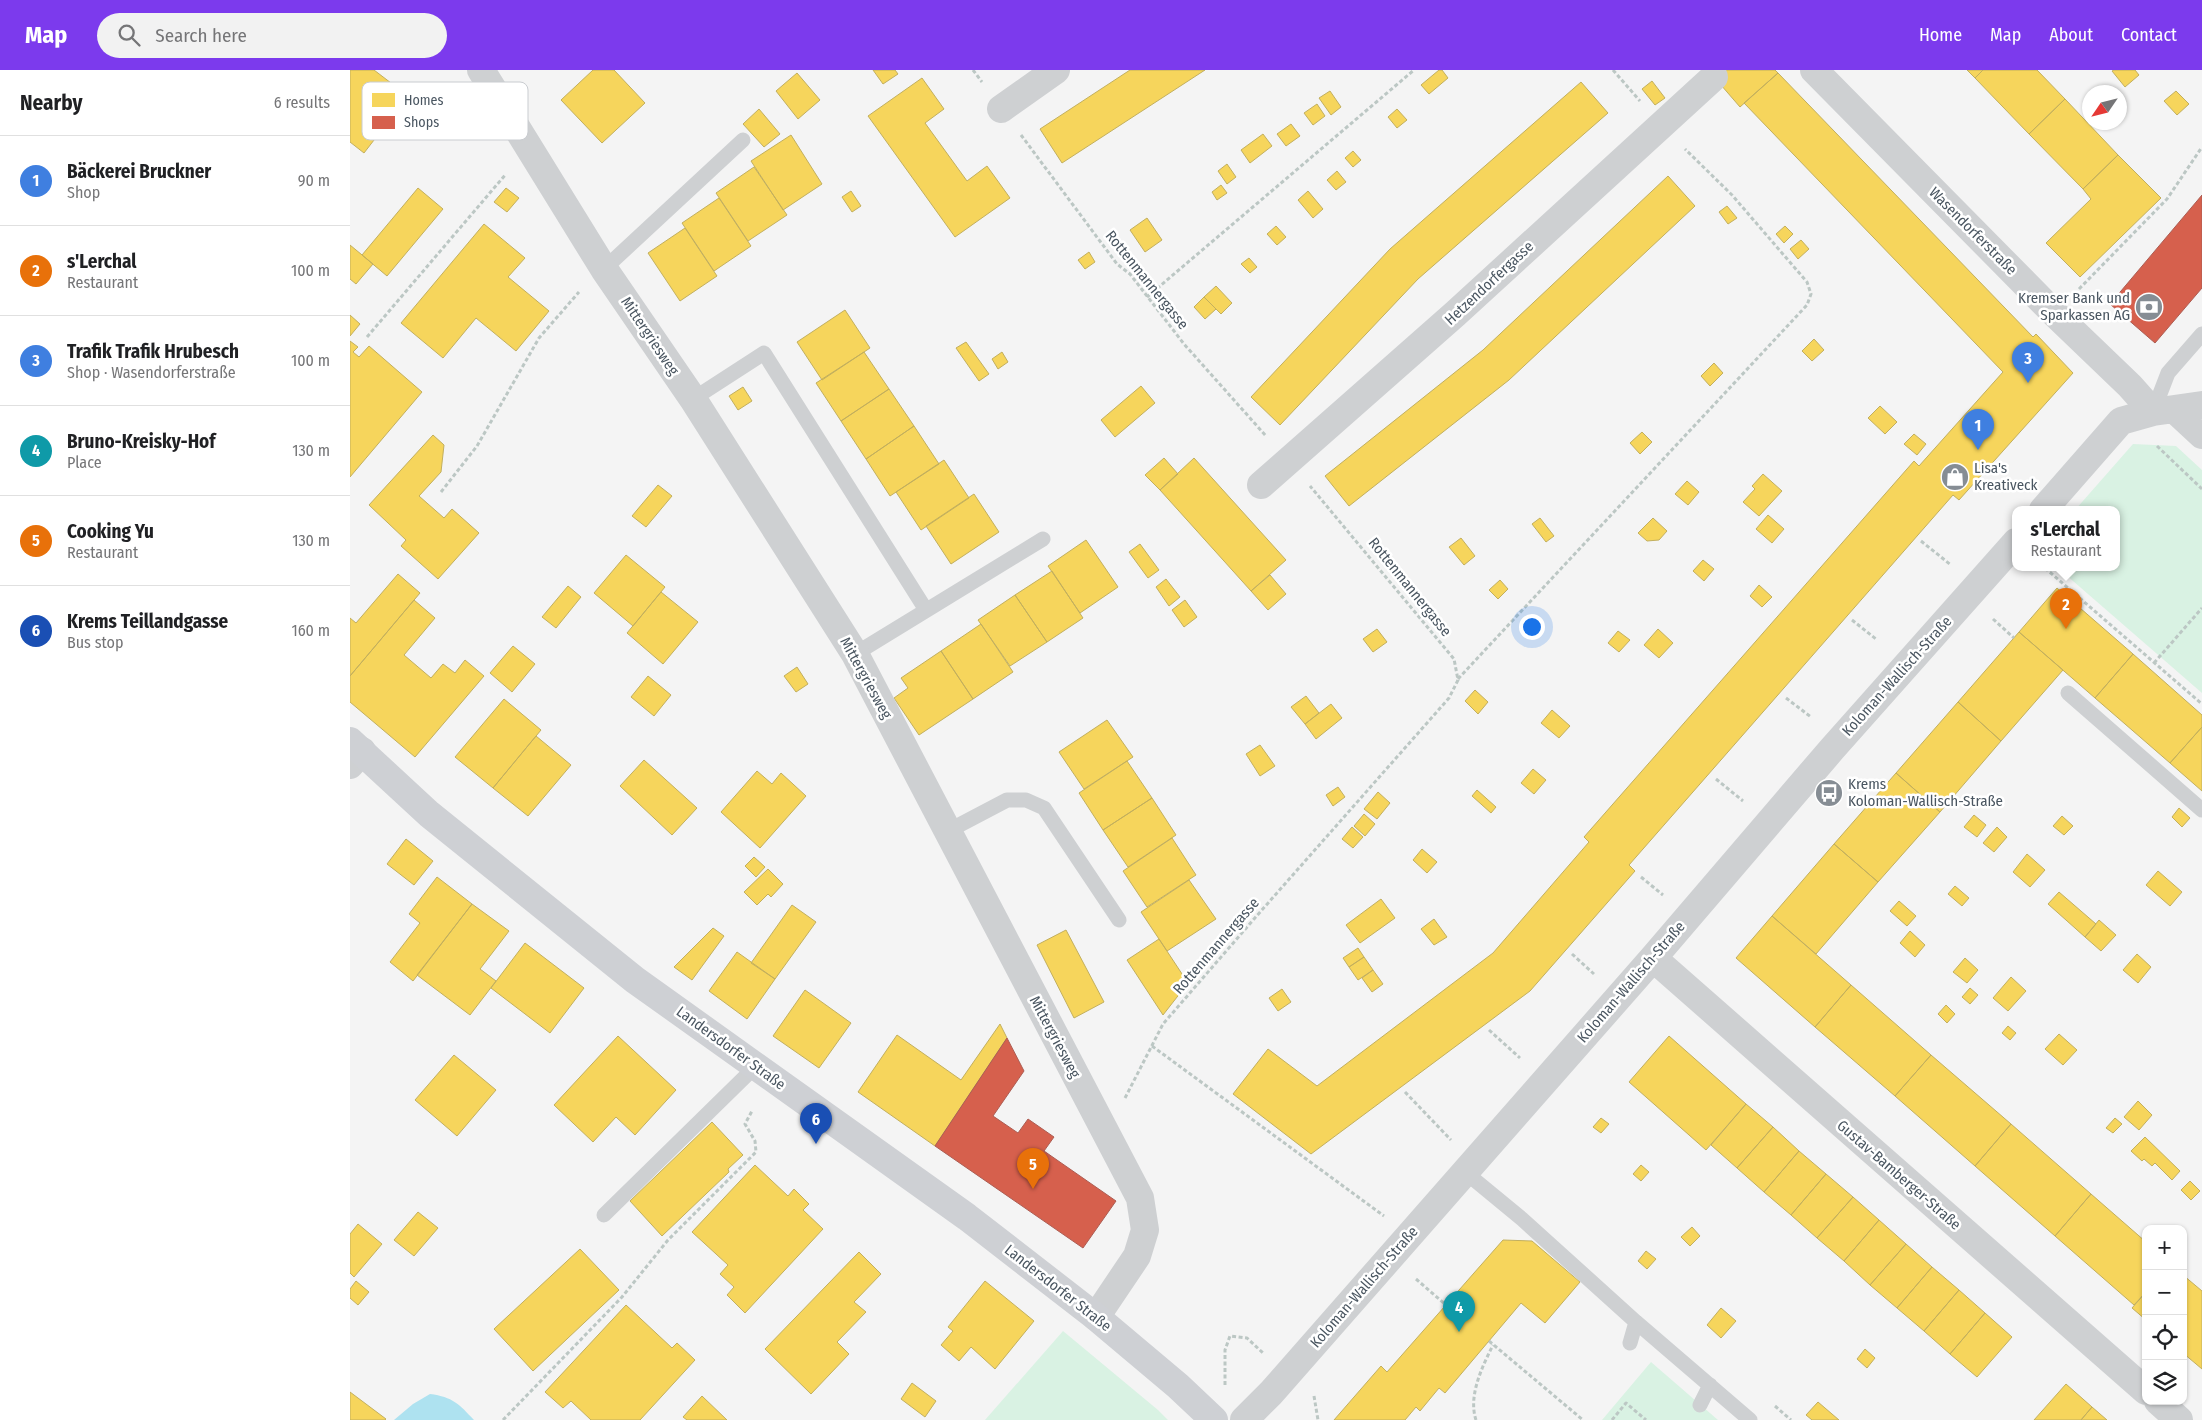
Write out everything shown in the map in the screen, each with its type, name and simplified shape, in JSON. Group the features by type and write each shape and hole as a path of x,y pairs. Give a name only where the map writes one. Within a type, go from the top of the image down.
{"main road":[{"name":"Landersdorfer Straße","path":"354,752 635,980 967,1217 1096,1317 1178,1386 1214,1420"}],"street":[{"name":"Mittergriesweg","path":"481,70 488,82"},
{"path":"1002,109 1056,70"},
{"name":"Wasendorferstraße","path":"1814,70 2055,314 2130,386 2164,411 2202,435"},
{"name":"Hetzendorfergasse","path":"1260,485 1455,314 1714,77"},
{"name":"Mittergriesweg","path":"525,140 604,269 693,399 855,654 1140,1198 1145,1230 1137,1256 1096,1317"},
{"path":"2047,506 2121,421 2202,405"},
{"name":"Koloman-Wallisch-Straße","path":"1244,1420 1272,1393 1653,958 1832,749 2012,546"},
{"name":"Gustav-Bamberger-Straße","path":"1653,958 2142,1387"},
{"path":"2162,1405 2179,1420"}],"lane":[{"path":"604,269 743,140"},
{"path":"2164,411 2168,373 2202,334"},
{"path":"693,399 764,353 926,610"},
{"path":"855,654 1043,539"},
{"path":"2068,694 2202,810"},
{"path":"948,831 1008,800 1026,800 1044,808 1119,920"},
{"path":"604,1215 756,1066"},
{"path":"1465,1172 1522,1219 1636,1322 1750,1420"},
{"path":"1630,1343 1636,1322"},
{"path":"1700,1405 1710,1385"}],"path":[{"name":"Rottenmannergasse","path":"973,70 1117,264 1130,274 1184,344 1336,515 1454,659 1458,680 1449,698 1163,1024 1126,1097 1102,1126"},
{"path":"1147,297 1414,70"},
{"path":"1458,680 1807,305 1811,294 1807,282 1732,195 1661,124 1613,70"},
{"path":"367,337 529,147"},
{"path":"2055,314 2167,199 2202,147"},
{"path":"441,492 477,446 539,338 578,293 604,269"},
{"path":"2164,411 2146,436 2202,489"},
{"path":"1921,541 1952,565"},
{"path":"2049,571 2202,704"},
{"path":"2154,662 2202,608"},
{"path":"1988,615 2014,638"},
{"path":"1852,620 1876,639"},
{"path":"1786,698 1811,717"},
{"path":"1716,779 1748,806"},
{"path":"1641,876 1667,898"},
{"path":"1572,954 1597,977"},
{"path":"1489,1030 1523,1060"},
{"path":"1152,1046 1384,1217"},
{"path":"1405,1092 1452,1141"},
{"path":"503,1420 622,1297 668,1240 756,1152 755,1141 745,1124 751,1112"},
{"path":"1413,1277 1446,1305"},
{"path":"1225,1388 1226,1350 1230,1336 1248,1338 1266,1357"},
{"path":"1489,1341 1583,1420"},
{"path":"1476,1420 1472,1410 1474,1394 1485,1361 1493,1345"},
{"path":"1313,1388 1318,1420"},
{"path":"1612,1420 1626,1403 1646,1420"}],"green space":[{"path":"2133,444 2176,446 2202,470 2202,693 2061,571 2120,571 2120,506 2079,506"},
{"path":"1063,1331 1158,1410 1168,1420 985,1420"},
{"path":"1651,1362 1718,1420 1602,1420"}],"water":[{"path":"430,1394 450,1399 474,1420 394,1420 413,1404"}],"building: Homes":[{"path":"350,70 374,70 390,82 362,82 362,140 374,140 364,153 350,142"},
{"path":"593,70 614,70 645,103 602,143 561,100"},
{"path":"873,70 895,70 898,74 883,84"},
{"path":"1130,70 1205,70 1062,163 1040,129"},
{"path":"1439,70 1442,70 1448,78 1429,94 1421,85"},
{"path":"1708,70 1775,70 1778,73 1740,107"},
{"path":"1967,70 1983,70 1975,78"},
{"path":"1983,70 2037,70 2065,99 2029,134 1975,78"},
{"path":"2135,70 2139,75 2127,85 2123,85 2112,71"},
{"path":"797,73 820,100 798,119 776,91"},
{"path":"1778,73 2033,337 2036,334 2073,373 1959,500 1953,495 1629,865 1635,871 1530,991 1311,1154 1233,1094 1268,1049 1317,1086 1493,953 1589,842 1584,837 1914,461 1919,466 2003,372 1744,103"},
{"path":"922,78 944,109 925,123 967,181 987,166 1010,198 955,237 868,116"},
{"path":"1652,81 1665,98 1655,105 1642,89"},
{"path":"1581,82 1608,113 1418,279 1280,425 1251,397 1390,249"},
{"path":"1330,91 1341,107 1331,115 1319,98"},
{"path":"2176,91 2189,104 2177,115 2164,101"},
{"path":"2065,99 2082,117 2082,130 2094,130 2118,155 2083,189 2029,134"},
{"path":"1317,104 1325,116 1313,125 1304,113"},
{"path":"759,109 780,134 764,147 743,124"},
{"path":"1397,109 1407,120 1397,128 1388,117"},
{"path":"1291,124 1300,136 1286,146 1277,134"},
{"path":"1263,134 1272,146 1250,163 1241,150"},
{"path":"791,135 822,184 783,210 751,161"},
{"path":"1353,151 1361,160 1353,167 1345,158"},
{"path":"2118,155 2161,198 2080,277 2046,243 2091,199 2083,189"},
{"path":"1227,164 1236,177 1227,184 1218,171"},
{"path":"754,167 787,215 748,241 716,193"},
{"path":"1337,171 1346,182 1336,190 1327,180"},
{"path":"1668,176 1695,206 1509,380 1349,506 1325,476 1483,350"},
{"path":"1221,185 1227,193 1217,200 1212,192"},
{"path":"418,188 443,209 387,276 362,255"},
{"path":"506,188 519,198 507,212 494,202"},
{"path":"851,191 861,206 852,212 842,197"},
{"path":"1308,191 1323,209 1313,218 1298,200"},
{"path":"719,198 751,246 714,271 682,223"},
{"path":"1727,206 1737,218 1728,224 1719,212"},
{"path":"1147,218 1162,240 1145,252 1130,230"},
{"path":"484,224 525,258 508,277 549,311 516,351 476,318 443,358 401,323"},
{"path":"1276,226 1286,237 1277,245 1267,234"},
{"path":"1785,226 1793,234 1784,243 1776,234"},
{"path":"685,228 717,276 680,301 648,253"},
{"path":"1801,240 1809,249 1798,259 1790,249"},
{"path":"350,245 373,264 356,284 350,279"},
{"path":"1089,252 1095,262 1085,269 1078,260"},
{"path":"1249,258 1257,267 1250,273 1241,264"},
{"path":"1216,286 1232,303 1221,314 1204,297"},
{"path":"1204,297 1216,309 1205,319 1194,307"},
{"path":"845,310 870,348 822,380 797,342"},
{"path":"350,315 360,324 350,336"},
{"path":"1814,339 1824,350 1812,361 1802,351"},
{"path":"350,341 358,347 353,352 359,357 369,346 422,392 350,477"},
{"path":"966,342 989,374 979,381 956,348"},
{"path":"864,352 889,389 841,421 816,383"},
{"path":"1002,352 1008,362 998,369 992,359"},
{"path":"1714,363 1723,373 1710,386 1701,376"},
{"path":"1141,386 1155,403 1115,437 1101,420"},
{"path":"743,387 752,401 738,410 729,396"},
{"path":"889,389 914,426 866,459 841,421"},
{"path":"1880,406 1897,422 1885,434 1868,418"},
{"path":"914,426 939,464 890,496 866,459"},
{"path":"1642,432 1652,442 1640,454 1630,443"},
{"path":"1914,434 1926,444 1917,455 1904,444"},
{"path":"433,435 444,445 441,472 419,496 444,518 452,509 479,533 438,579 401,546 406,540 369,505"},
{"path":"1164,458 1178,474 1160,490 1145,475"},
{"path":"1194,458 1286,560 1251,591 1160,490"},
{"path":"944,460 969,498 921,530 896,492"},
{"path":"1763,474 1782,491 1759,516 1743,502 1755,489 1752,486"},
{"path":"1687,481 1699,492 1688,505 1675,494"},
{"path":"658,485 672,496 646,527 632,516"},
{"path":"974,494 999,532 951,564 926,526"},
{"path":"1768,515 1784,529 1772,543 1756,529"},
{"path":"1540,518 1554,536 1546,542 1532,524"},
{"path":"1653,518 1667,531 1659,540 1647,541 1638,533"},
{"path":"1461,538 1475,556 1464,565 1449,547"},
{"path":"1086,540 1118,587 1080,613 1048,566"},
{"path":"1140,544 1159,570 1148,578 1129,552"},
{"path":"626,555 665,587 633,626 594,593"},
{"path":"1703,560 1714,569 1704,581 1693,571"},
{"path":"1052,571 1083,618 1047,642 1015,595"},
{"path":"398,574 420,593 350,676 350,618 356,623"},
{"path":"1270,575 1286,594 1268,610 1251,591"},
{"path":"1166,579 1180,597 1169,606 1156,587"},
{"path":"1500,580 1508,589 1498,599 1489,590"},
{"path":"1759,585 1772,597 1762,607 1750,596"},
{"path":"568,586 581,597 556,628 542,617"},
{"path":"2057,588 2133,654 2095,698 2019,632"},
{"path":"661,592 698,622 663,664 627,633"},
{"path":"1015,595 1047,642 1010,666 978,620"},
{"path":"414,600 435,618 404,655 431,678 443,664 455,673 465,660 484,676 415,757 350,702 350,676"},
{"path":"1185,600 1197,617 1184,627 1172,610"},
{"path":"981,624 1013,672 973,699 941,651"},
{"path":"1377,629 1387,642 1373,652 1363,639"},
{"path":"1658,629 1673,643 1659,658 1644,645"},
{"path":"1618,631 1630,640 1619,652 1608,643"},
{"path":"2019,632 2063,670 2001,741 1958,702"},
{"path":"513,646 535,664 512,692 490,673"},
{"path":"941,651 973,699 919,735 894,698 908,688 901,678"},
{"path":"2133,654 2202,715 2202,727 2170,763 2095,698"},
{"path":"797,667 808,684 796,692 784,676"},
{"path":"648,676 671,695 654,716 631,697"},
{"path":"1475,690 1488,702 1478,714 1465,701"},
{"path":"1306,696 1319,713 1305,724 1291,707"},
{"path":"504,699 541,730 493,788 455,757"},
{"path":"1958,702 2001,741 1940,812 1896,773"},
{"path":"1331,704 1342,718 1316,739 1305,724"},
{"path":"1552,710 1570,726 1559,738 1541,723"},
{"path":"1107,720 1133,757 1084,789 1059,752"},
{"path":"2202,727 2202,791 2170,763"},
{"path":"536,736 571,765 528,816 493,788"},
{"path":"1260,745 1275,766 1260,776 1246,754"},
{"path":"644,760 697,808 672,835 620,786"},
{"path":"1127,761 1152,798 1103,830 1079,793"},
{"path":"1533,769 1546,780 1534,794 1521,783"},
{"path":"757,771 772,784 781,773 806,796 760,848 721,812"},
{"path":"1896,773 1940,812 1878,882 1834,844"},
{"path":"1338,787 1345,797 1333,806 1326,795"},
{"path":"1477,790 1496,807 1491,813 1472,796"},
{"path":"1378,792 1390,803 1377,819 1364,809"},
{"path":"1152,798 1176,835 1128,867 1103,830"},
{"path":"2179,808 2190,818 2182,827 2172,817"},
{"path":"1364,814 1375,824 1365,836 1354,826"},
{"path":"1974,815 1986,825 1977,837 1964,827"},
{"path":"2062,816 2073,826 2064,835 2053,826"},
{"path":"1352,827 1363,837 1353,848 1342,839"},
{"path":"1997,827 2007,837 1994,852 1983,843"},
{"path":"1172,838 1196,875 1147,907 1123,871"},
{"path":"406,839 433,861 414,885 387,864"},
{"path":"1834,844 1878,882 1816,954 1772,916"},
{"path":"1422,849 1437,862 1427,873 1413,860"},
{"path":"2027,854 2045,870 2030,887 2013,872"},
{"path":"754,857 765,867 756,877 745,866"},
{"path":"768,869 783,884 771,897 768,894 757,905 744,892"},
{"path":"2158,871 2182,892 2170,906 2146,885"},
{"path":"437,877 472,904 413,981 390,962 420,923 409,914"},
{"path":"1189,880 1216,919 1167,951 1141,912"},
{"path":"1955,886 1969,898 1962,906 1948,894"},
{"path":"2059,892 2096,924 2085,937 2048,904"},
{"path":"1381,899 1395,918 1360,943 1346,925"},
{"path":"1899,901 1916,916 1907,926 1890,911"},
{"path":"472,904 509,931 480,969 496,981 470,1015 417,975"},
{"path":"792,905 816,922 775,979 751,963"},
{"path":"1772,916 1851,985 1815,1027 1736,958"},
{"path":"1434,919 1447,937 1434,945 1421,929"},
{"path":"2099,920 2116,935 2101,951 2085,937"},
{"path":"713,928 724,936 692,980 674,967"},
{"path":"1066,930 1104,1002 1074,1018 1037,945"},
{"path":"1910,931 1925,945 1915,957 1900,943"},
{"path":"1159,939 1188,983 1163,1015 1127,960"},
{"path":"525,943 584,988 550,1033 491,988"},
{"path":"1358,948 1364,957 1349,967 1343,958"},
{"path":"737,952 775,979 747,1019 709,991"},
{"path":"2137,954 2151,967 2138,983 2123,970"},
{"path":"1364,957 1373,970 1358,980 1349,967"},
{"path":"1965,958 1978,970 1967,983 1953,972"},
{"path":"1373,970 1383,984 1372,992 1362,978"},
{"path":"2011,977 2026,991 2008,1011 1993,998"},
{"path":"1851,985 1931,1055 1895,1096 1815,1027"},
{"path":"1970,988 1978,995 1970,1004 1962,997"},
{"path":"1282,989 1291,1002 1278,1011 1269,998"},
{"path":"805,990 851,1023 819,1068 773,1036"},
{"path":"1946,1005 1955,1014 1947,1023 1938,1014"},
{"path":"1000,1024 1007,1038 935,1146 858,1092 897,1035 961,1080"},
{"path":"2008,1026 2016,1033 2010,1040 2002,1033"},
{"path":"2059,1034 2077,1050 2063,1065 2045,1049"},
{"path":"618,1036 676,1090 635,1135 616,1117 593,1142 554,1105"},
{"path":"1669,1036 1746,1104 1706,1150 1629,1082"},
{"path":"454,1055 496,1090 457,1136 415,1100"},
{"path":"1931,1055 2011,1124 1975,1166 1895,1096"},
{"path":"2138,1101 2152,1115 2139,1130 2124,1117"},
{"path":"1746,1104 1773,1127 1737,1168 1711,1145"},
{"path":"1601,1118 1609,1124 1601,1133 1593,1127"},
{"path":"2115,1118 2122,1124 2113,1133 2106,1128"},
{"path":"712,1122 743,1155 728,1169 729,1172 662,1236 630,1201"},
{"path":"2011,1124 2091,1194 2055,1236 1975,1166"},
{"path":"1773,1127 1799,1151 1764,1192 1737,1168"},
{"path":"2145,1137 2180,1171 2172,1180 2155,1163 2152,1166 2144,1159 2142,1161 2131,1151"},
{"path":"1799,1151 1826,1174 1791,1215 1764,1192"},
{"path":"755,1165 788,1196 794,1189 809,1204 803,1210 823,1229 745,1313 727,1295 734,1287 720,1274 728,1265 692,1232"},
{"path":"1641,1165 1649,1172 1641,1181 1633,1174"},
{"path":"1826,1174 1853,1197 1817,1238 1791,1215"},
{"path":"2190,1181 2200,1191 2191,1200 2181,1190"},
{"path":"2091,1194 2142,1239 2142,1296 2134,1305 2055,1236"},
{"path":"1853,1197 1879,1220 1844,1261 1817,1238"},
{"path":"418,1212 438,1228 414,1256 394,1240"},
{"path":"1879,1220 1906,1244 1870,1285 1844,1261"},
{"path":"358,1224 382,1244 354,1277 350,1273 350,1234"},
{"path":"1692,1227 1700,1236 1690,1246 1681,1237"},
{"path":"1503,1240 1532,1241 1580,1282 1545,1323 1521,1303 1445,1393 1439,1388 1420,1411 1416,1407 1405,1420 1334,1420 1381,1366 1387,1372"},
{"path":"1906,1244 1932,1267 1897,1308 1870,1285"},
{"path":"580,1249 619,1290 533,1371 494,1329"},
{"path":"1646,1251 1656,1259 1647,1269 1638,1261"},
{"path":"859,1252 881,1274 854,1302 866,1312 837,1342 849,1354 811,1394 765,1349"},
{"path":"1932,1267 1959,1290 1924,1331 1897,1308"},
{"path":"2187,1278 2202,1291 2202,1369 2187,1356"},
{"path":"356,1281 369,1292 358,1305 350,1298 350,1289"},
{"path":"985,1281 1034,1321 995,1369 971,1347 959,1361 941,1345 953,1331 948,1327"},
{"path":"1959,1290 1985,1313 1950,1354 1924,1331"},
{"path":"2142,1297 2142,1317 2132,1308"},
{"path":"626,1305 672,1348 677,1343 695,1360 640,1420 591,1420 571,1401 563,1408 545,1392"},
{"path":"1721,1308 1736,1321 1721,1338 1707,1325"},
{"path":"1985,1313 2012,1337 1977,1377 1950,1354"},
{"path":"1865,1349 1875,1358 1867,1368 1857,1359"},
{"path":"912,1383 936,1401 925,1417 901,1399"},
{"path":"2066,1384 2092,1407 2081,1420 2034,1420"},
{"path":"350,1392 386,1419 350,1420"},
{"path":"702,1396 727,1420 687,1420 683,1417"},
{"path":"1818,1402 1839,1420 1812,1420 1806,1415"},
{"path":"2092,1407 2107,1420 2081,1420"}],"building: Shops":[{"path":"2202,195 2202,288 2155,343 2110,304"},
{"path":"1007,1038 1024,1071 993,1116 1018,1133 1028,1119 1054,1137 1044,1151 1116,1201 1083,1248 935,1146"}],"place":[{"name":"Kremser Bank und Sparkassen AG","path":"2149,307"},
{"name":"Trafik Trafik Hrubesch","path":"2028,383"},
{"name":"Bäckerei Bruckner","path":"1978,450"},
{"name":"Lisa's Kreativeck","path":"1955,477"},
{"name":"s'Lerchal","path":"2066,629"},
{"name":"Krems Koloman-Wallisch-Straße","path":"1829,793"},
{"name":"Krems Teillandgasse","path":"816,1144"},
{"name":"Cooking Yu","path":"1033,1189"},
{"name":"Bruno-Kreisky-Hof","path":"1459,1332"}]}
